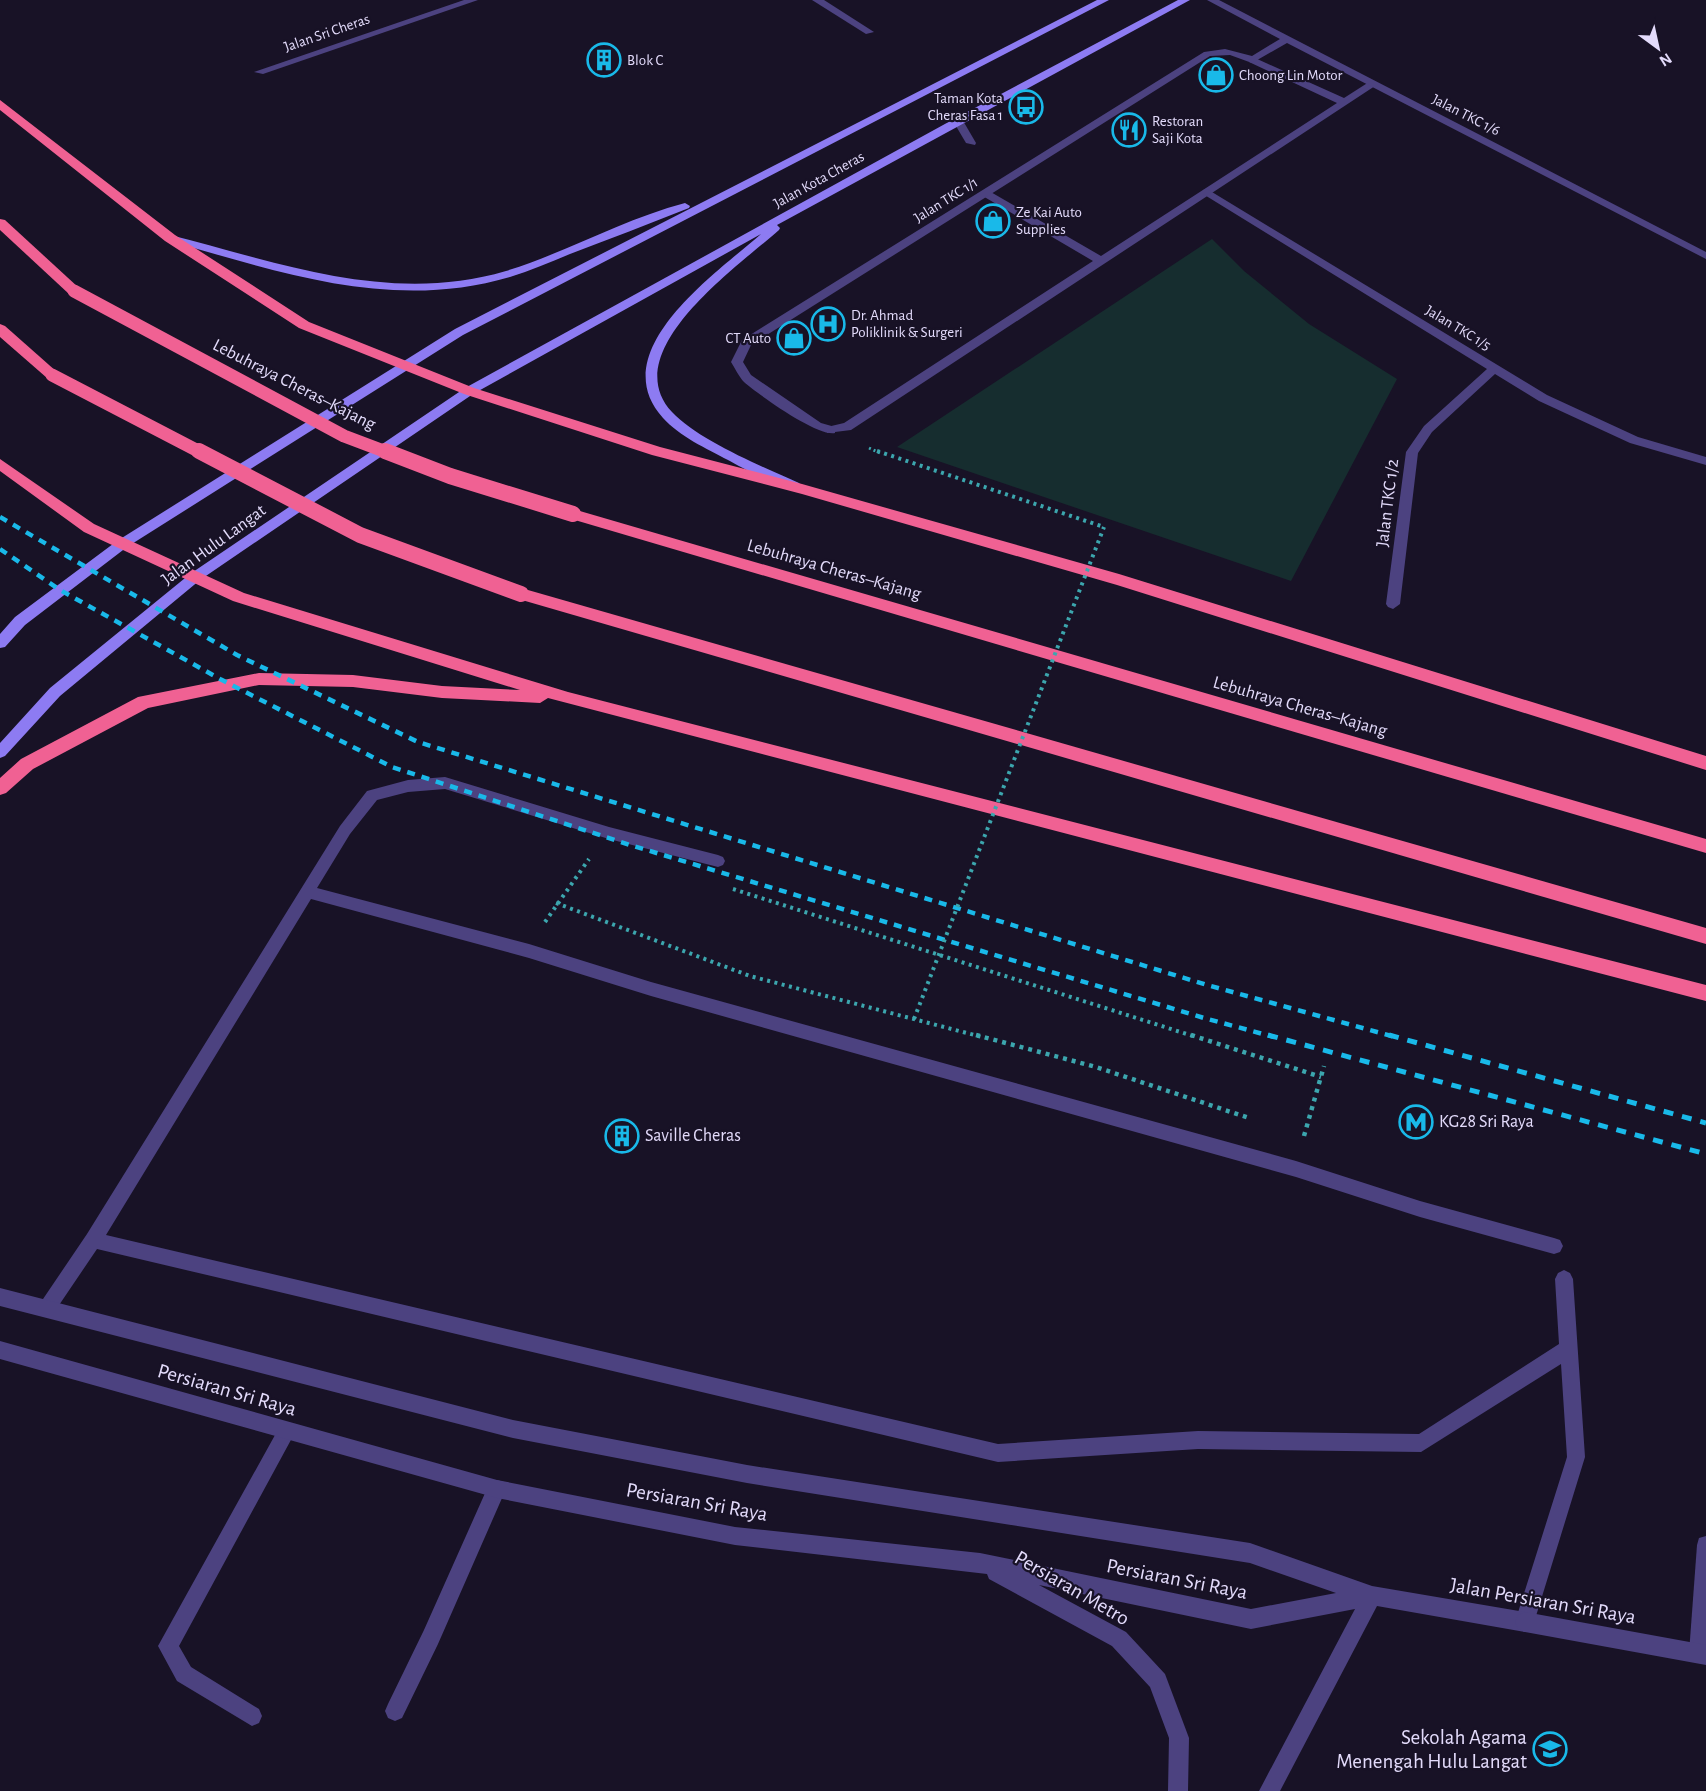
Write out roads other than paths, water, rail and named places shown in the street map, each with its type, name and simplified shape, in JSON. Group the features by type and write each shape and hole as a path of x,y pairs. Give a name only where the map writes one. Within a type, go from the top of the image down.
{"highway":[{"path":"0,104 171,238 304,325 469,391 657,451 802,489 1131,583 1706,763"},
{"name":"Lebuhraya Cheras–Kajang","path":"0,223 74,291 344,436 450,476 1706,846"},
{"path":"0,329 52,375 360,535 520,594 1706,936"},
{"path":"0,464 89,528 239,597 568,698 1706,993"},
{"path":"0,788 27,764 144,702 258,679 353,681 442,692 568,698"}],"main road":[{"name":"Jalan Kota Cheras","path":"406,365 459,332 1104,0"},
{"name":"Jalan Kota Cheras","path":"469,391 800,207 1185,0"},
{"path":"171,238 303,275 344,283 387,287 446,285 507,274 754,180"},
{"path":"800,207 679,316 659,344 651,369 656,395 665,414 710,446 802,489"},
{"path":"0,644 21,621 122,544 406,365"},
{"name":"Jalan Hulu Langat","path":"0,753 55,692 195,577 469,391"}],"street":[{"name":"Jalan Sri Cheras","path":"259,72 473,0"},
{"path":"817,0 869,32"},
{"name":"Jalan TKC 1/6","path":"1212,0 1706,256"},
{"path":"1252,60 1287,39"},
{"name":"Jalan TKC 1/1","path":"1101,261 847,427 831,430 817,426 747,378 737,362 746,344 1207,54 1232,52 1344,102"},
{"path":"985,193 1101,261 1373,84"},
{"path":"958,121 971,143"},
{"name":"Jalan TKC 1/5","path":"1208,192 1543,398 1634,440 1706,461"},
{"name":"Jalan TKC 1/2","path":"1393,604 1412,452 1428,429 1495,368"},
{"path":"47,1308 93,1240 345,830 372,795 408,786 445,783 609,833 718,861"},
{"path":"308,892 529,951 663,992 1296,1169 1420,1209 1554,1246"},
{"path":"93,1240 998,1453 1198,1440 1421,1443 1569,1348"},
{"path":"1525,1622 1576,1457 1564,1279"},
{"name":"Persiaran Sri Raya","path":"0,1297 513,1429 747,1474 1250,1553 1372,1596"},
{"name":"Persiaran Sri Raya","path":"0,1350 286,1432 497,1489 735,1536 980,1563 1251,1619 1372,1596"},
{"path":"252,1716 184,1674 168,1646 286,1432"},
{"path":"394,1711 431,1637 497,1489"},
{"path":"1702,1654 1706,1545"},
{"name":"Persiaran Metro","path":"980,1563 1119,1639 1158,1681 1179,1738 1178,1791"},
{"path":"1269,1791 1372,1596"},
{"name":"Jalan Persiaran Sri Raya","path":"1372,1596 1702,1654"}],"railway":[{"path":"0,517 237,655 418,742 1207,985 1395,1037"},
{"path":"0,549 60,590 220,679 392,767 630,845 1274,1037"},
{"path":"1268,1035 1706,1154"},
{"path":"1389,1035 1706,1123"}],"place":[{"name":"Blok C","path":"604,60"},
{"name":"Choong Lin Motor","path":"1216,75"},
{"name":"Taman Kota Cheras Fasa 1","path":"1026,107"},
{"name":"Restoran Saji Kota","path":"1129,130"},
{"name":"Ze Kai Auto Supplies","path":"993,221"},
{"name":"Dr. Ahmad Poliklinik & Surgeri","path":"828,324"},
{"name":"CT Auto","path":"794,338"},
{"name":"KG28 Sri Raya","path":"1416,1122"},
{"name":"Saville Cheras","path":"622,1136"},
{"name":"Sekolah Agama Menengah Hulu Langat","path":"1550,1749"}]}
